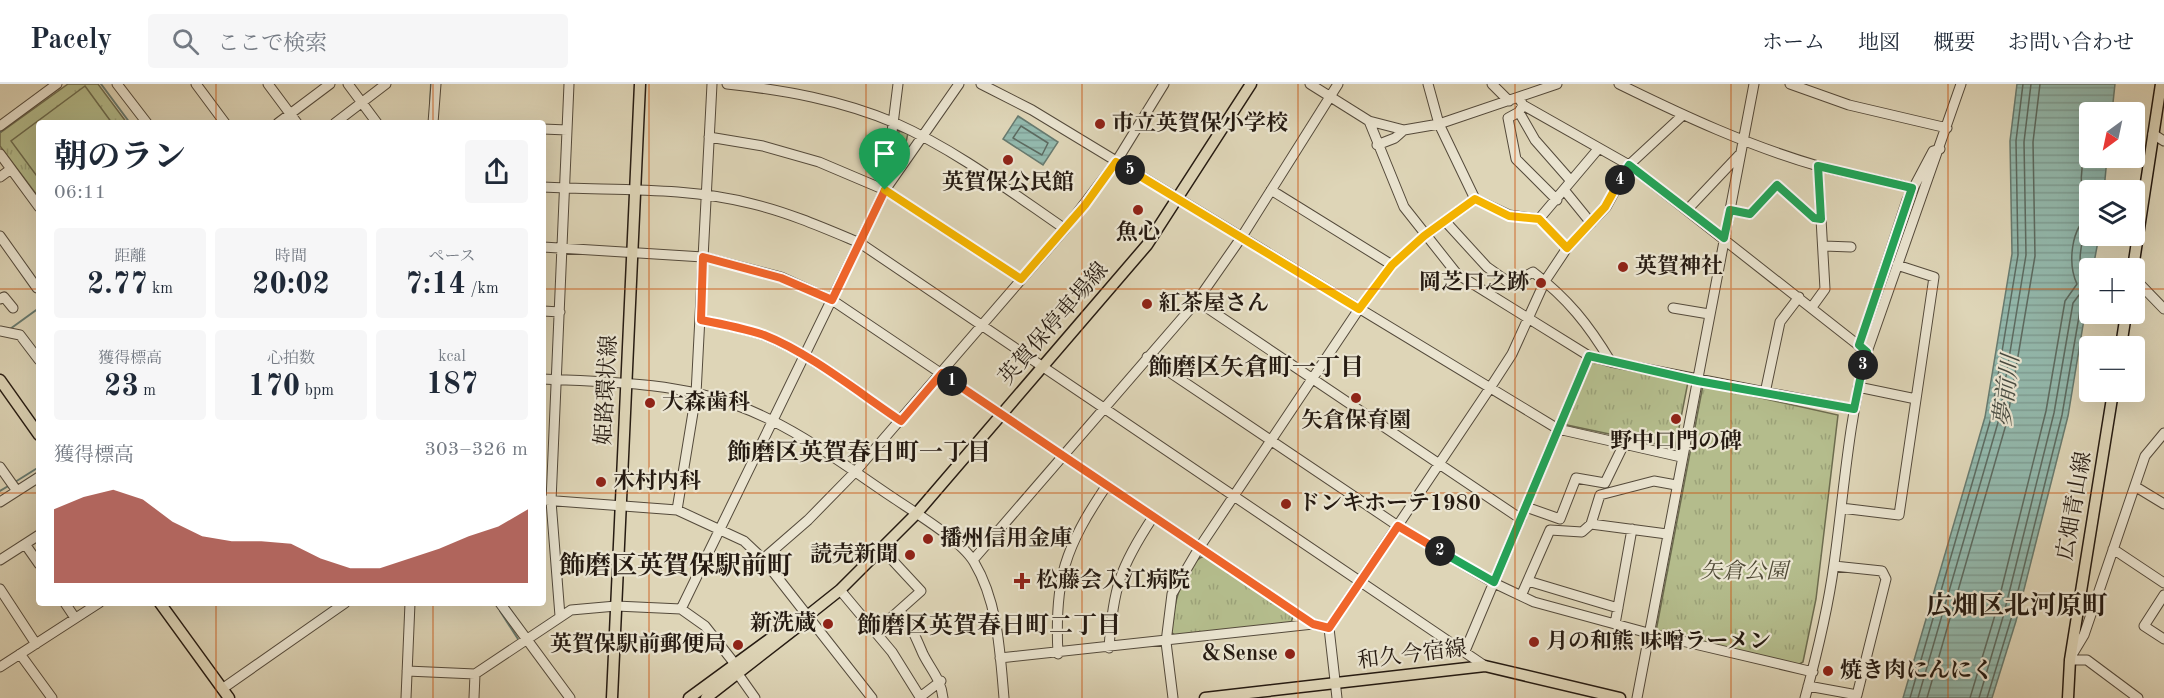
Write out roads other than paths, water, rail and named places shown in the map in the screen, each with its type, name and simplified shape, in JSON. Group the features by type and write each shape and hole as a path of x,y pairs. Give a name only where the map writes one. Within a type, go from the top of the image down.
{"main road":[{"name":"姫路環状線","path":"612,698 640,84"},
{"name":"英賀保停車場線","path":"688,698 737,669 801,624 806,617 840,590 916,514 1147,245 1179,199 1251,84"},
{"path":"2134,258 2152,134 2161,103 2161,84"},
{"path":"0,380 36,431"},
{"name":"広畑青山線","path":"2068,698 2070,660 2111,402"},
{"path":"162,606 226,693"},
{"name":"和久今宿線","path":"1205,698 1485,666 1578,693 1620,698"},
{"name":"英賀保停車場線","path":"706,698 737,669"}],"street":[{"path":"2,120 46,87 57,84"},
{"path":"117,84 145,120"},
{"path":"196,84 223,120"},
{"path":"268,84 295,120"},
{"path":"282,120 330,84"},
{"path":"348,84 374,120"},
{"path":"338,120 386,84"},
{"path":"433,120 436,84"},
{"path":"560,616 547,500 554,440 569,84"},
{"path":"676,510 696,394 712,84"},
{"path":"727,84 774,89 831,101 894,123 922,136 981,172 1065,229"},
{"path":"885,190 898,84"},
{"path":"681,609 885,190 959,84"},
{"path":"981,84 1032,110 1558,429 1681,457"},
{"path":"763,558 808,520 855,472 1065,229 1116,162 1164,84"},
{"path":"1310,84 1369,121 1404,130 1439,124 1509,101"},
{"path":"973,560 1197,301 1241,238 1338,84"},
{"path":"1428,84 1439,124 1475,199 1509,216 1539,219 1567,248"},
{"path":"1492,84 1509,101 1521,105 1629,165 1863,349"},
{"path":"1557,84 1521,105 1508,118 1516,159 1557,200"},
{"path":"1619,84 1683,116 1743,140 1818,166 1912,188"},
{"path":"1637,698 1681,457 1698,381 1754,84"},
{"path":"1790,84 1849,105 1947,128"},
{"path":"1863,349 1941,149 1961,84"},
{"path":"1521,105 1535,140 1571,181"},
{"path":"1337,698 1329,628 1490,388 1528,321 1545,281 1567,248 1605,207 1629,165 1683,116"},
{"path":"1369,121 1404,207 1424,236 1457,274 1528,321 1589,356 1611,362 1698,381 1854,409"},
{"path":"546,129 567,130"},
{"path":"1377,144 1395,138 1404,130"},
{"path":"2152,134 2164,141"},
{"path":"709,138 763,146 819,162 885,190 1021,279"},
{"path":"1539,219 1599,148"},
{"path":"1805,698 1813,672 1834,566 1863,349 1912,188 1933,151 1941,149"},
{"path":"0,154 36,203"},
{"path":"1687,210 1739,154"},
{"path":"1812,308 1825,289 1818,166"},
{"path":"0,177 11,169"},
{"path":"1730,210 1750,214 1777,185 1814,218 1821,219"},
{"path":"546,187 635,189 750,203 803,218 860,243 1485,666"},
{"path":"1271,190 1392,265"},
{"path":"1564,191 1591,223"},
{"path":"1173,698 1166,642 1172,594 1199,548 1311,379 1392,265 1424,236 1475,199"},
{"path":"1445,221 1487,267 1511,284 1533,272 1559,292 1591,328 1611,362"},
{"path":"0,236 36,287"},
{"path":"1824,246 1851,247"},
{"path":"546,247 703,257 781,278 832,300 1313,624 1329,628"},
{"path":"1841,508 1899,515 1934,277 1897,265"},
{"path":"2145,289 2164,309"},
{"path":"0,300 4,297 13,308"},
{"path":"1765,393 1780,322 1799,297"},
{"path":"1197,301 1521,519"},
{"path":"1673,308 1709,314"},
{"path":"546,311 560,312"},
{"path":"701,320 733,326 766,336 804,357 901,421"},
{"path":"0,331 20,335 36,356"},
{"path":"1465,651 1589,356"},
{"path":"1147,357 1398,526 1521,596 1534,602 1648,633 1813,672"},
{"path":"546,379 627,384 696,394 736,405 772,422 855,472 916,514 946,535 973,560 993,608 1004,698"},
{"path":"1858,387 1916,399"},
{"path":"2138,698 2087,660 2070,660 2084,635 2145,456 2164,433"},
{"path":"546,439 554,440"},
{"path":"1526,507 1560,519 1575,478 1605,483 1624,444"},
{"path":"0,467 17,491"},
{"path":"0,502 36,479"},
{"path":"1521,596 1550,530 1582,532 1591,524 1600,495 1654,481 1676,485"},
{"path":"1058,654 1055,610 1062,570 1082,523 1107,485"},
{"path":"2136,487 2164,504"},
{"path":"547,500 676,510 744,541 763,558 806,617 872,698"},
{"path":"1109,648 1112,612 1119,575 1153,517"},
{"path":"1591,524 1667,534"},
{"path":"1615,624 1632,530"},
{"path":"0,560 36,536"},
{"path":"25,544 36,560"},
{"path":"875,632 921,591 882,549"},
{"path":"2113,549 2164,583"},
{"path":"1808,686 1857,696 1886,579 1881,571 1834,566"},
{"path":"1528,581 1618,608"},
{"path":"0,589 36,644"},
{"path":"840,590 892,652 920,697 941,681"},
{"path":"2164,595 2144,626 2164,639"},
{"path":"67,606 75,618"},
{"path":"0,666 94,606"},
{"path":"226,693 341,606"},
{"path":"406,698 410,606"},
{"path":"502,606 570,698"},
{"path":"407,671 475,674 560,616 586,607 681,609 705,626 755,698"},
{"path":"900,611 912,626 924,656 941,681 943,698"},
{"path":"1000,658 1058,654 1313,624"},
{"path":"20,654 52,698"},
{"path":"474,698 475,674"}],"water":[{"name":"夢前川","path":"2017,84 2115,84 2113,102 2079,102 2079,168 2106,168 2105,180 2079,180 2079,246 2097,246 2095,258 2079,258 2079,324 2083,324 2081,336 2079,336 2079,349 2068,416 2016,621 1992,698 1903,698 1985,417 2012,254 2010,141"},
{"path":"1018,116 1058,142 1043,165 1003,139"}],"waterway":[{"path":"101,84 128,120"},
{"path":"430,105 431,84"},
{"path":"0,132 19,117"},
{"path":"10,329 36,310"},
{"path":"15,482 36,469"},
{"path":"0,491 10,485"},
{"path":"500,611 518,639"}],"place":[{"name":"市立英賀保小学校","path":"1100,124"},
{"name":"英賀保公民館","path":"1008,160"},
{"name":"魚心","path":"1138,210"},
{"name":"英賀神社","path":"1623,267"},
{"name":"岡芝口之跡","path":"1541,283"},
{"name":"紅茶屋さん","path":"1147,304"},
{"name":"矢倉保育園","path":"1356,398"},
{"name":"大森歯科","path":"650,403"},
{"name":"野中口門の碑","path":"1676,419"},
{"name":"木村内科","path":"601,482"},
{"name":"ドンキホーテ1980","path":"1286,504"},
{"name":"播州信用金庫","path":"928,539"},
{"name":"読売新聞","path":"910,555"},
{"name":"松藤会入江病院","path":"1022,581"},
{"name":"新洗蔵","path":"828,624"},
{"name":"月の和熊 味噌ラーメン","path":"1534,642"},
{"name":"英賀保駅前郵便局","path":"738,645"},
{"name":"＆Sense","path":"1290,654"},
{"name":"焼き肉にんにく","path":"1828,671"}],"district":[{"name":"飾磨区矢倉町一丁目","path":"1256,369"},
{"name":"飾磨区英賀春日町一丁目","path":"859,454"},
{"name":"飾磨区英賀保駅前町","path":"676,567"},
{"name":"広畑区北河原町","path":"2017,607"},
{"name":"飾磨区英賀春日町二丁目","path":"989,627"}],"park label":[{"name":"矢倉公園","path":"1744,572"}]}
